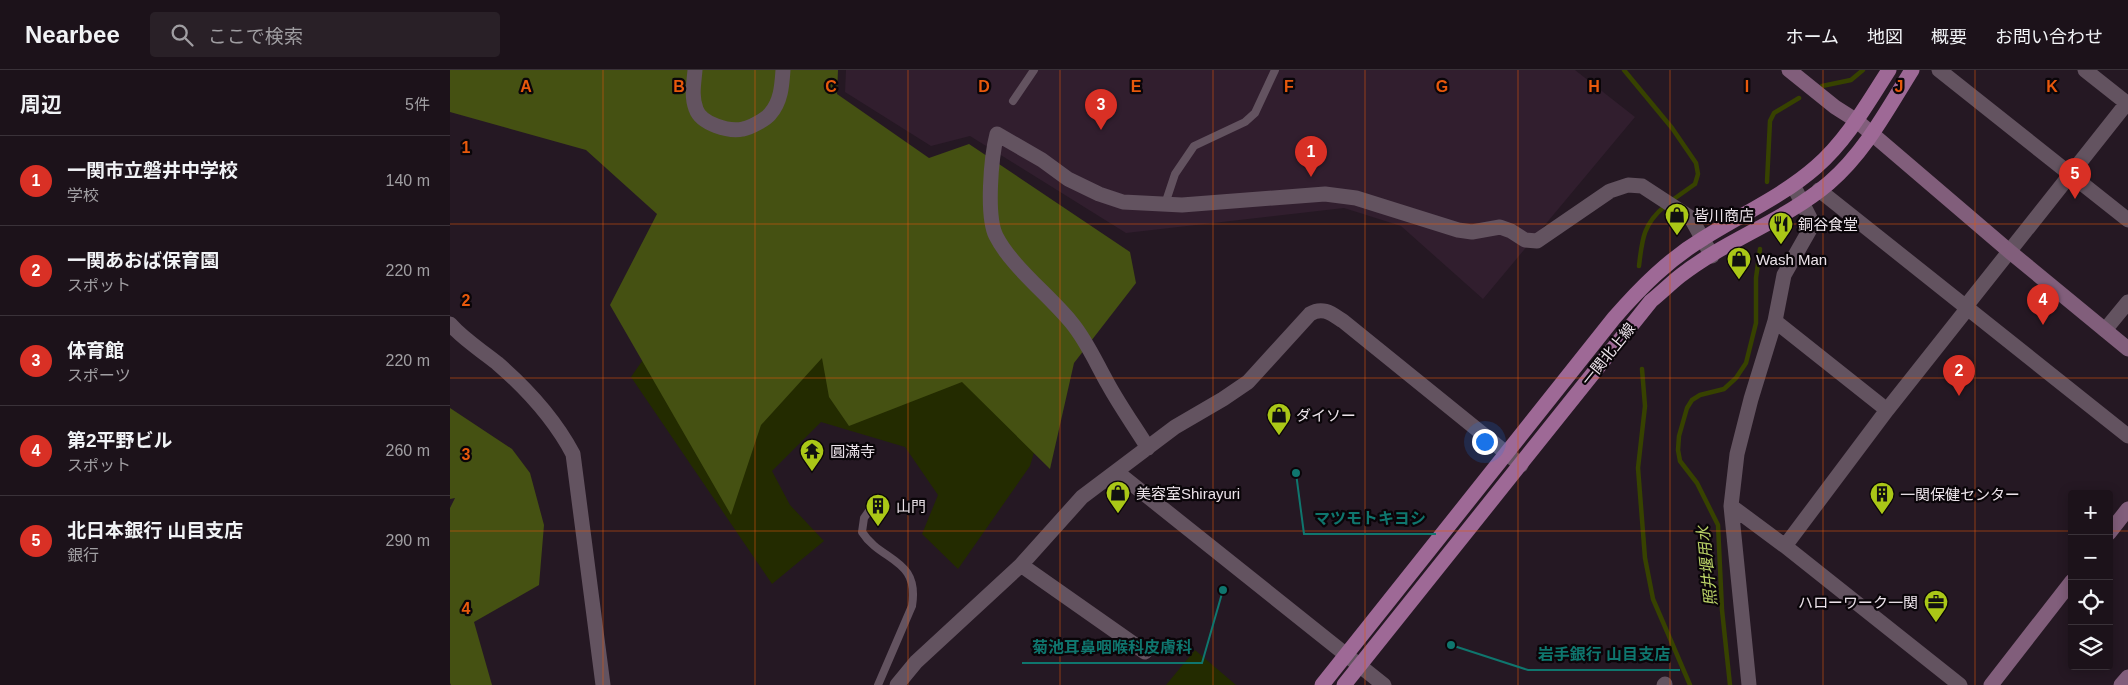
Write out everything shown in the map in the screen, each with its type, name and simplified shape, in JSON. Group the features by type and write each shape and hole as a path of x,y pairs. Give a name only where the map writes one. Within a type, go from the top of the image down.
{"main road":[{"name":"一関北上線","path":"1322,685 1639,289 1671,261 1703,238 1793,185 1817,166 1837,146 1856,121 1888,70"},
{"name":"一関北上線","path":"1344,685 1651,302 1681,276 1803,203 1852,161 1872,134 1912,70"}],"street":[{"path":"695,70 693,94 696,111 708,122 731,129 744,129 770,114 781,96 783,70"},
{"path":"1790,70 1872,134 2128,349"},
{"path":"1939,70 2128,220"},
{"path":"1785,546 1887,410 1967,309 1970,301 2127,104 2085,70"},
{"path":"1148,448 1107,383 1092,353 1071,322 1020,268 996,237 991,222 991,199 993,148 997,134 1042,160 1068,179 1099,194 1123,202 1182,205 1325,194 1356,198 1458,230 1472,232 1500,227 1511,230 1525,240 1537,241 1610,191 1628,186 1642,186 1692,218 1712,256"},
{"path":"1749,685 1731,506 1737,454 1775,321 1784,276 1813,224 1793,185"},
{"path":"1819,190 2128,436"},
{"path":"2105,330 2128,302"},
{"path":"897,685 935,644 1021,565 1082,497 1176,428 1223,400 1248,382 1310,314 1320,309 1343,322 1521,465"},
{"path":"1775,321 1887,410"},
{"path":"450,324 459,334 497,363 541,406 562,432 573,454 603,685"},
{"path":"1117,472 1144,496 1384,685"},
{"path":"1731,506 1785,546 1960,685"},
{"path":"2113,528 2128,509"},
{"path":"1021,565 1145,652"},
{"path":"1992,685 2068,586"},
{"path":"2121,685 2128,677"}],"lane":[{"path":"1013,101 1034,70"},
{"path":"1165,204 1175,174 1194,146 1245,122 1255,113 1275,70"},
{"path":"872,508 864,518 862,532 871,543 900,563 910,579 913,596 912,606 878,685"}],"shaded area":[{"path":"846,70 1575,70 1635,117 1483,299 1401,226 1344,208 1126,233 970,136 931,146 845,92"}],"green space":[{"path":"450,70 838,70 837,94 929,158 969,144 1130,252 1136,283 1074,363 1050,469 962,382 849,426 829,397 822,358 761,425 731,515 610,305 657,214 586,150 450,112"},
{"path":"784,157 1068,337 1030,466 958,569 922,534 938,495 905,447 821,422 772,471 790,505 824,541 772,584 631,377"},
{"path":"450,408 512,449 530,473 544,525 539,585 474,622 492,685 451,685 450,683 450,508 455,498 450,499"},
{"path":"1195,650 1236,685 1166,685"}],"waterway":[{"path":"1624,70 1672,128 1696,163 1698,174 1695,184 1671,201"},
{"name":"照井堰用水","path":"1822,86 1851,80 1863,70"},
{"name":"照井堰用水","path":"1767,182 1770,121 1774,113 1799,98"},
{"path":"1639,266 1641,248 1648,226 1665,206"},
{"name":"照井堰用水","path":"1730,685 1722,610 1718,525 1697,483 1680,461 1678,450 1679,436 1687,408 1692,400 1700,395 1724,389 1736,378 1746,363 1756,323 1756,278 1760,249"},
{"path":"1642,369 1645,406 1638,468 1645,558 1653,599 1690,685"}],"place":[{"name":"体育館","path":"1101,130"},
{"name":"一関市立磐井中学校","path":"1311,177"},
{"name":"北日本銀行 山目支店","path":"2075,199"},
{"name":"皆川商店","path":"1677,236"},
{"name":"銅谷食堂","path":"1781,245"},
{"name":"Wash Man","path":"1739,280"},
{"name":"第2平野ビル","path":"2043,325"},
{"name":"一関あおば保育園","path":"1959,396"},
{"name":"ダイソー","path":"1279,436"},
{"name":"圓滿寺","path":"812,472"},
{"name":"マツモトキヨシ","path":"1296,473"},
{"name":"美容室Shirayuri","path":"1118,514"},
{"name":"一関保健センター","path":"1882,515"},
{"name":"山門","path":"878,527"},
{"name":"菊池耳鼻咽喉科皮膚科","path":"1223,590"},
{"name":"ハローワーク一関","path":"1936,623"},
{"name":"岩手銀行 山目支店","path":"1451,645"}]}
